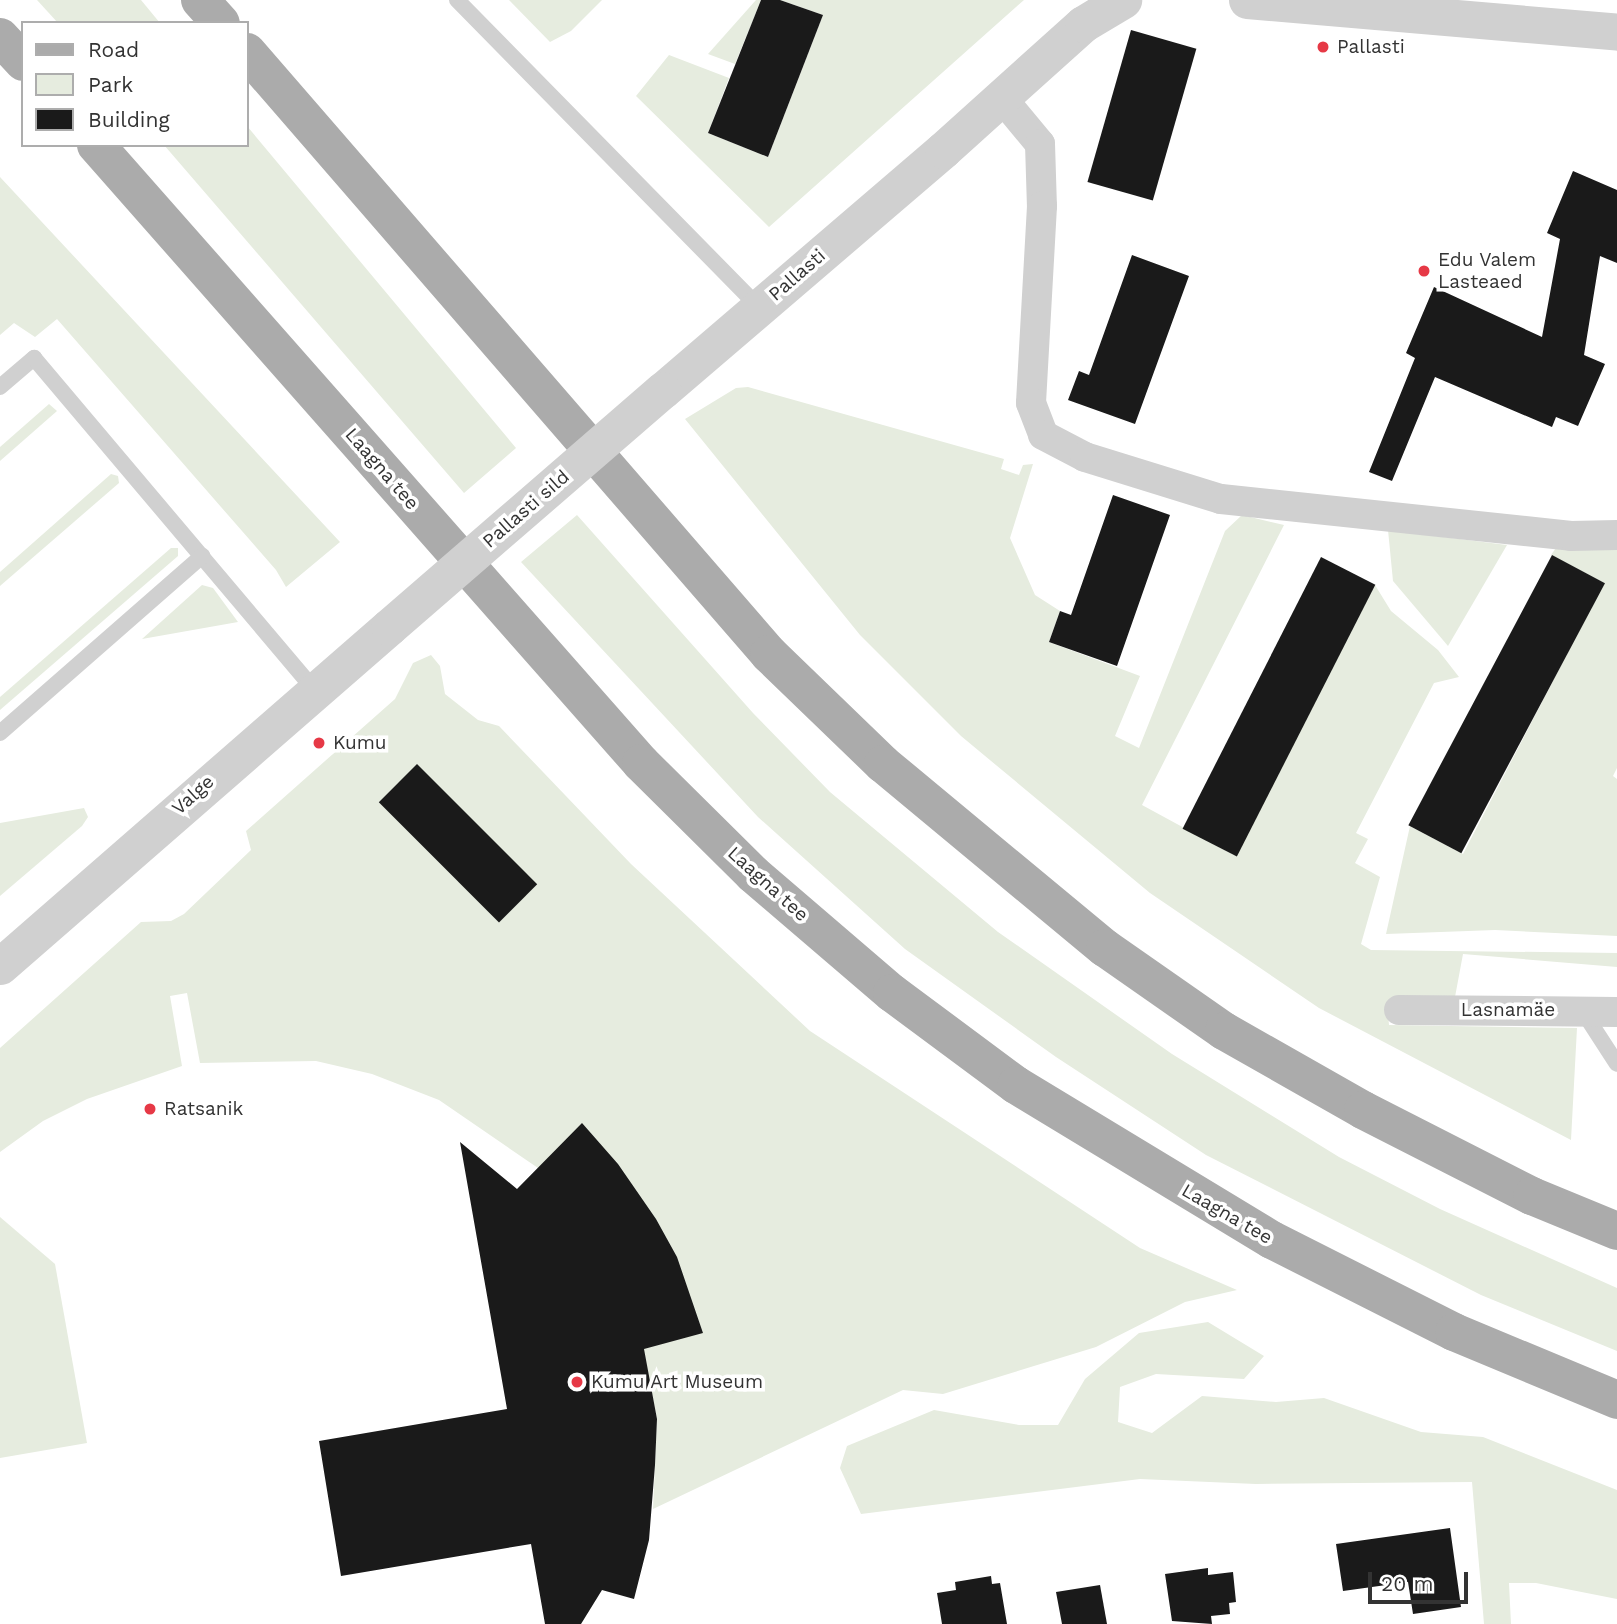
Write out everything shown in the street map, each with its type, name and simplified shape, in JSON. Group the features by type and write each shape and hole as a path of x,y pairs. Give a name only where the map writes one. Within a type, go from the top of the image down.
{"main road":[{"path":"201,0 219,21"},
{"path":"0,37 21,60"},
{"path":"248,53 769,654 883,764 1105,947 1224,1031 1363,1110 1532,1196 1617,1231"},
{"name":"Laagna tee","path":"98,147 641,763 753,874 892,993 1016,1085 1272,1240 1454,1332 1617,1400"}],"street":[{"name":"Pallasti","path":"663,390 1083,24 1123,0"},
{"path":"1247,0 1617,32"},
{"path":"1002,97 1040,144 1042,206 1031,403 1043,435 1085,457 1220,499 1571,536 1617,535"},
{"name":"Pallasti sild","path":"390,628 663,390"},
{"name":"Valge","path":"0,966 315,690 390,628"},
{"name":"Lasnamäe","path":"1399,1010 1617,1012"}],"lane":[{"path":"457,0 760,308"},
{"path":"0,387 34,358 315,690"},
{"path":"0,733 202,556"},
{"path":"1583,1010 1617,1064"}],"green space":[{"path":"37,0 141,0 158,21 56,21"},
{"path":"509,0 602,0 571,31 550,42"},
{"path":"756,0 761,0 735,64 708,54"},
{"path":"780,0 1024,0 769,227 636,96 669,55 729,78 708,133 768,157 823,15"},
{"path":"248,127 516,448 464,493 166,147 248,147"},
{"path":"0,177 340,542 286,587 276,570 57,319 35,337 14,323 0,335"},
{"path":"748,387 1004,459 1001,469 1019,475 1023,465 1033,464 1010,538 1035,595 1060,611 1049,642 1140,676 1115,736 1139,748 1225,531 1242,515 1284,525 1142,805 1234,855 1375,585 1391,611 1438,650 1459,677 1434,683 1356,833 1368,839 1355,863 1380,877 1361,944 1371,950 1617,953 1617,967 1463,954 1455,997 1387,1001 1389,1025 1577,1028 1571,1140 1319,1008 1150,893 961,736 860,635 685,419 736,388"},
{"path":"49,404 57,411 0,461 0,447"},
{"path":"111,474 118,476 119,483 0,586 0,572"},
{"path":"577,515 753,713 830,792 998,932 1172,1054 1339,1157 1440,1209 1617,1288 1617,1351 1481,1295 1206,1155 1056,1057 905,949 758,817 521,562"},
{"path":"1388,530 1507,545 1448,646 1393,581"},
{"path":"1558,545 1617,547 1617,768 1613,776 1617,779 1617,936 1495,930 1386,934 1410,826 1463,854 1604,583 1551,555"},
{"path":"171,548 178,548 178,556 0,710 0,697"},
{"path":"202,585 213,588 238,622 142,639"},
{"path":"431,655 440,666 445,694 478,720 499,726 631,864 810,1031 1140,1248 1237,1290 1185,1302 1096,1347 943,1394 903,1390 653,1509 657,1419 640,1332 538,1168 439,1100 372,1074 316,1061 200,1063 187,993 170,996 182,1066 87,1099 43,1121 0,1152 0,1048 141,922 171,921 184,914 251,850 246,831 395,699 413,663"},
{"path":"84,808 88,817 82,826 0,896 0,823"},
{"path":"0,1217 55,1264 87,1443 0,1458"},
{"path":"1208,1322 1264,1356 1244,1379 1156,1374 1120,1387 1118,1422 1152,1433 1202,1396 1276,1402 1324,1398 1421,1432 1483,1437 1617,1490 1617,1599 1536,1583 1509,1583 1511,1624 1484,1624 1472,1482 1256,1484 1140,1479 861,1514 840,1468 847,1446 934,1410 1019,1425 1058,1425 1085,1379 1139,1333"}],"building":[{"path":"761,0 780,0 823,15 768,157 708,133"},
{"path":"1131,30 1196,49 1153,201 1087,182"},
{"path":"1573,171 1617,190 1617,263 1600,256 1584,355 1605,364 1578,426 1556,417 1552,427 1435,377 1392,481 1369,472 1415,358 1406,353 1434,287 1542,337 1560,239 1547,233"},
{"path":"1132,255 1189,276 1135,424 1068,400 1079,371 1089,375"},
{"path":"1113,495 1170,515 1117,666 1049,642 1060,611 1071,615"},
{"path":"1552,555 1605,583 1461,853 1408,825"},
{"path":"1321,557 1375,585 1237,856 1183,829"},
{"path":"417,764 537,884 499,922 379,802"},
{"path":"582,1123 618,1164 656,1219 677,1257 703,1333 644,1349 657,1419 649,1540 634,1599 602,1590 581,1624 545,1624 531,1544 341,1576 319,1441 507,1409 460,1142 517,1189"},
{"path":"1450,1528 1461,1607 1413,1614 1408,1582 1343,1591 1336,1544"},
{"path":"1208,1568 1208,1575 1233,1572 1236,1602 1229,1603 1230,1614 1211,1616 1212,1624 1172,1621 1165,1574"},
{"path":"991,1576 992,1584 1000,1583 1007,1624 942,1624 937,1593 956,1590 955,1582"},
{"path":"1100,1585 1107,1624 1062,1624 1056,1592"}],"place":[{"name":"Pallasti","path":"1323,47"},
{"name":"Edu Valem Lasteaed","path":"1424,271"},
{"name":"Kumu","path":"319,743"},
{"name":"Ratsanik","path":"150,1109"},
{"name":"Kumu Art Museum","path":"577,1382"}]}
